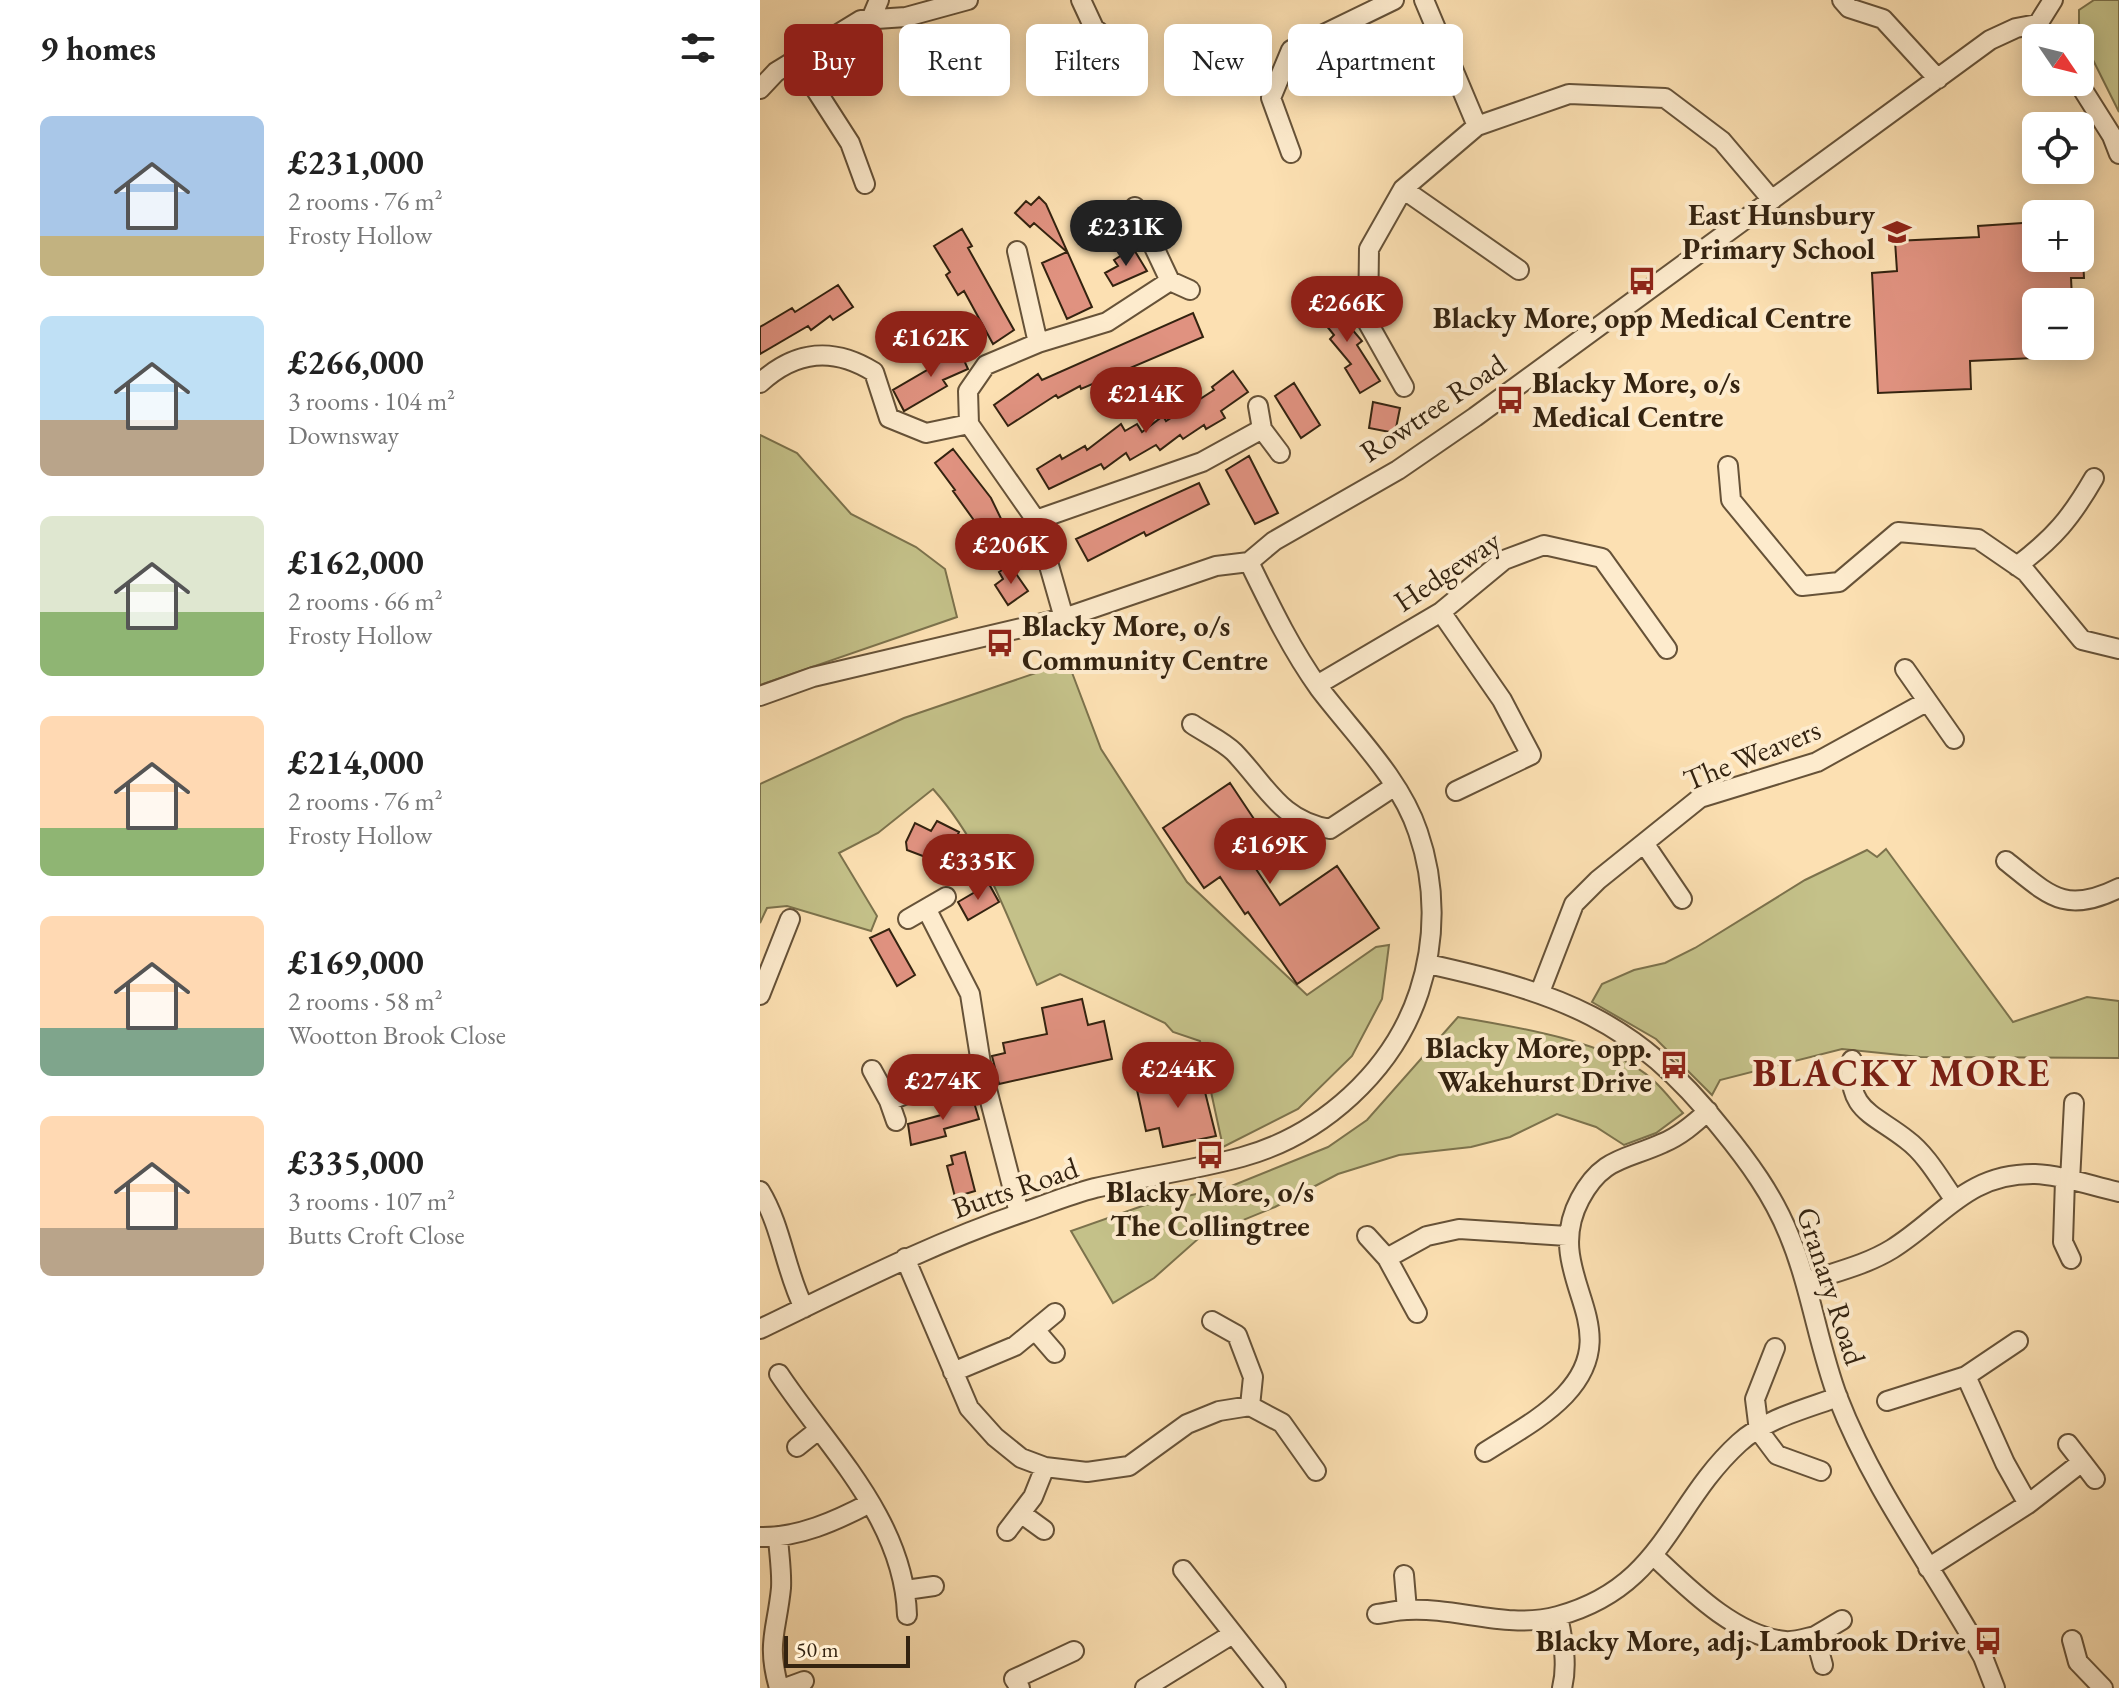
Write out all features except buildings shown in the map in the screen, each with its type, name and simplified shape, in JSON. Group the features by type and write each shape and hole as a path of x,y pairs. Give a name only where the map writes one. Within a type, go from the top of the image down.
{"street":[{"path":"871,19 879,0"},
{"path":"854,24 861,20 906,17 968,0"},
{"path":"1081,0 1092,24"},
{"path":"1291,153 1271,98 1291,50 1394,0"},
{"path":"1424,0 1477,126"},
{"path":"1842,0 1849,8 1883,19 1938,79"},
{"name":"Rowtree Road","path":"2045,24 2053,0"},
{"name":"Rowtree Road","path":"760,696 813,677 1064,618 1216,566 1249,562 1274,541 1398,470 1475,417 1990,40 2022,35"},
{"path":"760,89 784,69"},
{"path":"1404,387 1368,323 1369,249 1403,189 1477,126 1569,94 1665,98 1722,141 1772,200"},
{"path":"820,96 850,143 865,184"},
{"path":"2087,96 2112,136 2119,154"},
{"path":"1403,189 1519,270"},
{"path":"1135,207 1170,281 1190,290"},
{"path":"1017,251 1038,343"},
{"path":"1064,618 1036,520 969,424 968,391 986,365 1038,343 1107,322 1170,281"},
{"path":"760,383 813,353 851,357 874,372 889,418 926,433 969,424"},
{"path":"1258,406 1262,429 1280,453"},
{"path":"1036,520 1202,462 1262,429"},
{"path":"1728,466 1731,500 1802,586 1839,582 1898,532 1978,539 2026,572 2082,640 2119,649"},
{"path":"2017,566 2070,520 2094,478"},
{"name":"Hedgeway","path":"1317,685 1441,612 1504,560 1544,545 1602,558 1667,649"},
{"name":"Butts Road","path":"760,1329 905,1258 1019,1213 1091,1189 1244,1156 1302,1131 1347,1100 1394,1044 1415,1005 1428,964 1432,913 1429,872 1418,829 1395,786 1317,685 1289,641 1249,562"},
{"path":"1441,612 1502,700 1531,755 1456,791"},
{"path":"1905,669 1954,739"},
{"name":"The Weavers","path":"1540,992 1574,904 1700,798 1817,762 1926,702"},
{"path":"1192,724 1233,751 1266,793 1307,825 1330,829 1395,786"},
{"path":"1644,843 1682,899"},
{"path":"2006,861 2055,898 2074,904 2119,888"},
{"path":"908,919 946,897"},
{"path":"927,910 970,994 982,1070 1019,1213"},
{"path":"762,987 790,919"},
{"name":"Granary Road","path":"1428,964 1540,992 1598,1017 1637,1041 1673,1071 1708,1111 1771,1198 1806,1282 1838,1397 1860,1447 1928,1568 1975,1643 1995,1688"},
{"path":"1852,1060 1850,1081 1855,1098 1870,1116 1907,1140 1954,1199"},
{"path":"872,1070 896,1121"},
{"path":"889,1101 941,1080 982,1070"},
{"path":"2071,1259 2063,1242 2074,1103"},
{"path":"1485,1452 1544,1414 1567,1392 1584,1364 1592,1332 1568,1258 1567,1236 1579,1200 1597,1175 1619,1158 1674,1137 1708,1111"},
{"path":"1806,1282 1889,1251 1915,1234 1954,1199 1979,1184 2007,1176 2037,1174 2119,1192"},
{"path":"760,1191 772,1210 793,1286 804,1308"},
{"path":"1387,1258 1427,1236 1459,1229 1567,1236"},
{"path":"1367,1236 1387,1258 1417,1313"},
{"path":"905,1258 969,1408 995,1437 1021,1458 1045,1467 1087,1472 1129,1466 1187,1424 1219,1411 1250,1406 1282,1423 1316,1471"},
{"path":"953,1372 1015,1346 1055,1313"},
{"path":"1212,1321 1237,1335 1253,1377 1250,1406"},
{"path":"1036,1331 1055,1353"},
{"path":"1887,1401 1966,1376 2018,1341"},
{"path":"1775,1348 1755,1399 1759,1431 1777,1455 1821,1471"},
{"path":"779,1374 817,1431 856,1478 894,1546 906,1590 907,1615"},
{"path":"1966,1376 2005,1463 2028,1504"},
{"path":"1377,1614 1407,1610 1500,1620 1558,1616 1634,1577 1655,1557 1716,1466 1742,1440 1838,1397"},
{"path":"797,1447 817,1431"},
{"path":"2068,1444 2095,1479"},
{"path":"1928,1568 2028,1504 2082,1462"},
{"path":"1007,1531 1022,1514 1045,1467"},
{"path":"779,1688 772,1664 771,1639 781,1588 769,1537 838,1520 870,1503"},
{"path":"1022,1514 1044,1530"},
{"path":"1655,1557 1715,1608 1765,1637 1788,1642 1815,1636 1842,1620"},
{"path":"1183,1570 1231,1635 1276,1688"},
{"path":"1404,1575 1407,1610"},
{"path":"906,1590 934,1586"},
{"path":"1558,1616 1564,1648 1562,1688"},
{"path":"1145,1688 1231,1635"},
{"path":"1815,1636 1823,1665"},
{"path":"2072,1640 2078,1662 2103,1688"},
{"path":"1020,1688 1014,1679 1074,1651"},
{"path":"785,1688 804,1681"}],"shaded area":[{"path":"2094,0 2119,0 2119,112 2094,62 2094,24 2079,24 2079,10"},
{"path":"760,435 797,453 851,514 916,547 945,569 957,617 760,685"},
{"path":"1068,662 1101,749 1187,882 1307,995 1376,947 1389,945 1382,999 1352,1056 1298,1109 1223,1147 1200,1041 1173,1032 1165,1023 1060,974 1037,985 980,858 951,811 933,789 878,833 839,853 877,916 871,931 787,906 767,908 760,923 760,784 904,718"},
{"path":"1886,849 2013,1022 2087,997 2119,1001 2119,1058 1920,1057 1842,1049 1720,1080 1712,1095 1656,1039 1592,1002 1602,984 1634,970 1665,963 1805,880 1867,850 1877,857"},
{"path":"1458,1017 1561,1038 1613,1055 1653,1080 1683,1113 1656,1133 1624,1145 1596,1127 1557,1114 1510,1137 1471,1147 1399,1155 1338,1174 1275,1207 1199,1238 1154,1278 1113,1303 1071,1231 1145,1205 1229,1187 1328,1147 1367,1120"}],"place":[{"name":"East Hunsbury Primary School","path":"1897,232"},
{"name":"Blacky More, opp Medical Centre","path":"1642,281"},
{"name":"Blacky More, o/s Medical Centre","path":"1510,400"},
{"name":"Blacky More, o/s Community Centre","path":"1000,643"},
{"name":"Blacky More, opp. Wakehurst Drive","path":"1674,1065"},
{"name":"Blacky More, o/s The Collingtree","path":"1210,1155"},
{"name":"Blacky More, adj. Lambrook Drive","path":"1988,1641"}],"district":[{"name":"BLACKY MORE","path":"1902,1073"}]}
